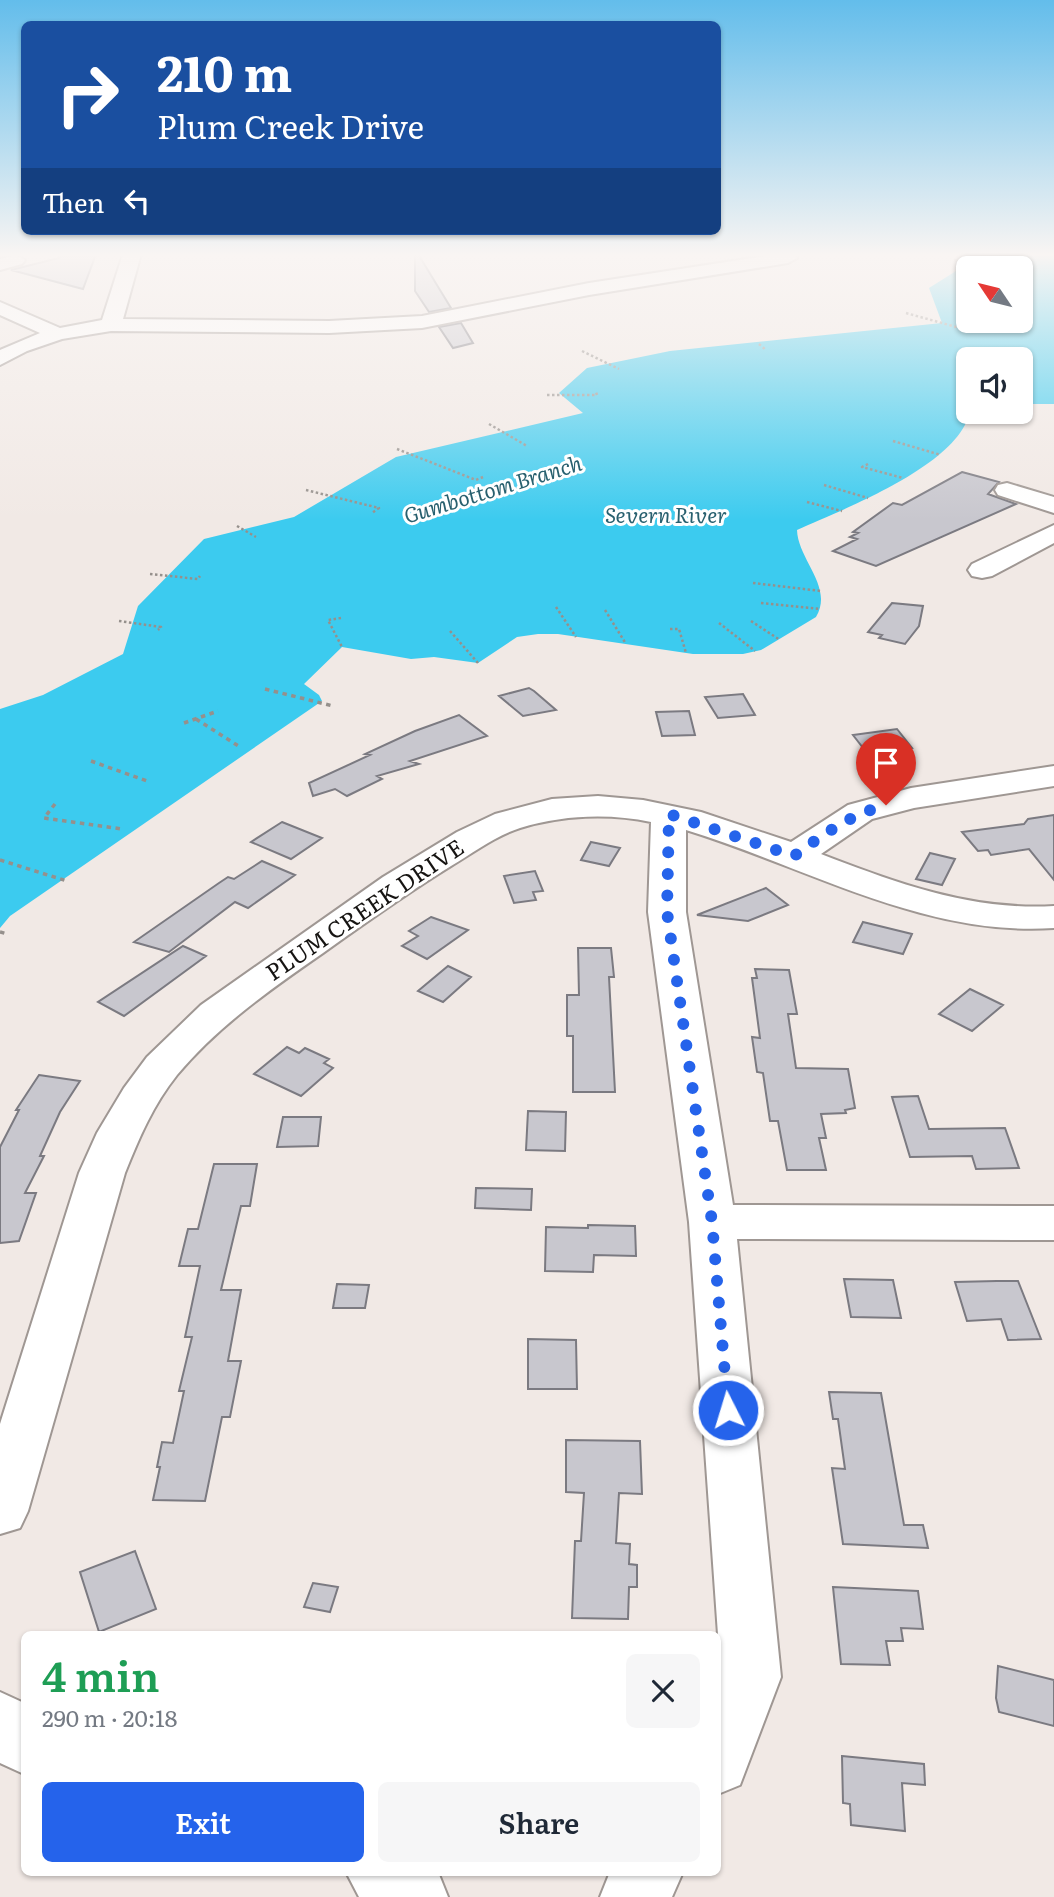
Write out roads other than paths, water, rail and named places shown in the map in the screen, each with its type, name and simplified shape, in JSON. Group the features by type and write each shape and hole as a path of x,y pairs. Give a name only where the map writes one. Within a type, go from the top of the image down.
{"street":[{"path":"0,359 33,343"},
{"path":"1007,490 1054,505"},
{"path":"982,570 1054,533"},
{"path":"794,856 860,812 924,795 1054,776"},
{"name":"PLUM CREEK DRIVE","path":"0,1511 115,1136 137,1099 166,1059 212,1014 432,862 505,821 576,806 615,806 669,814 940,908 1008,919 1054,917"},
{"path":"669,814 667,912 712,1222 751,1677 721,1756"},
{"path":"712,1222 1054,1223"},
{"path":"0,1721 21,1741"},
{"path":"386,1876 415,1897"},
{"path":"633,1897 647,1876"}],"water":[{"name":"Severn River","path":"752,343 1054,343 1054,404 1033,404 1033,347 956,347 956,424 964,424 959,434 942,452 895,484 797,530 803,552 818,584 820,606 816,617 761,650 743,654 693,654 558,634 538,634 517,637 478,663 434,657 411,659 342,647 304,684 319,695 322,701 10,916 0,928 0,709 43,695 123,654 138,606 204,539 294,517 396,457 583,413 559,393 587,368 670,351"}],"water label":[{"name":"Gumbottom Branch","path":"493,490"}]}
